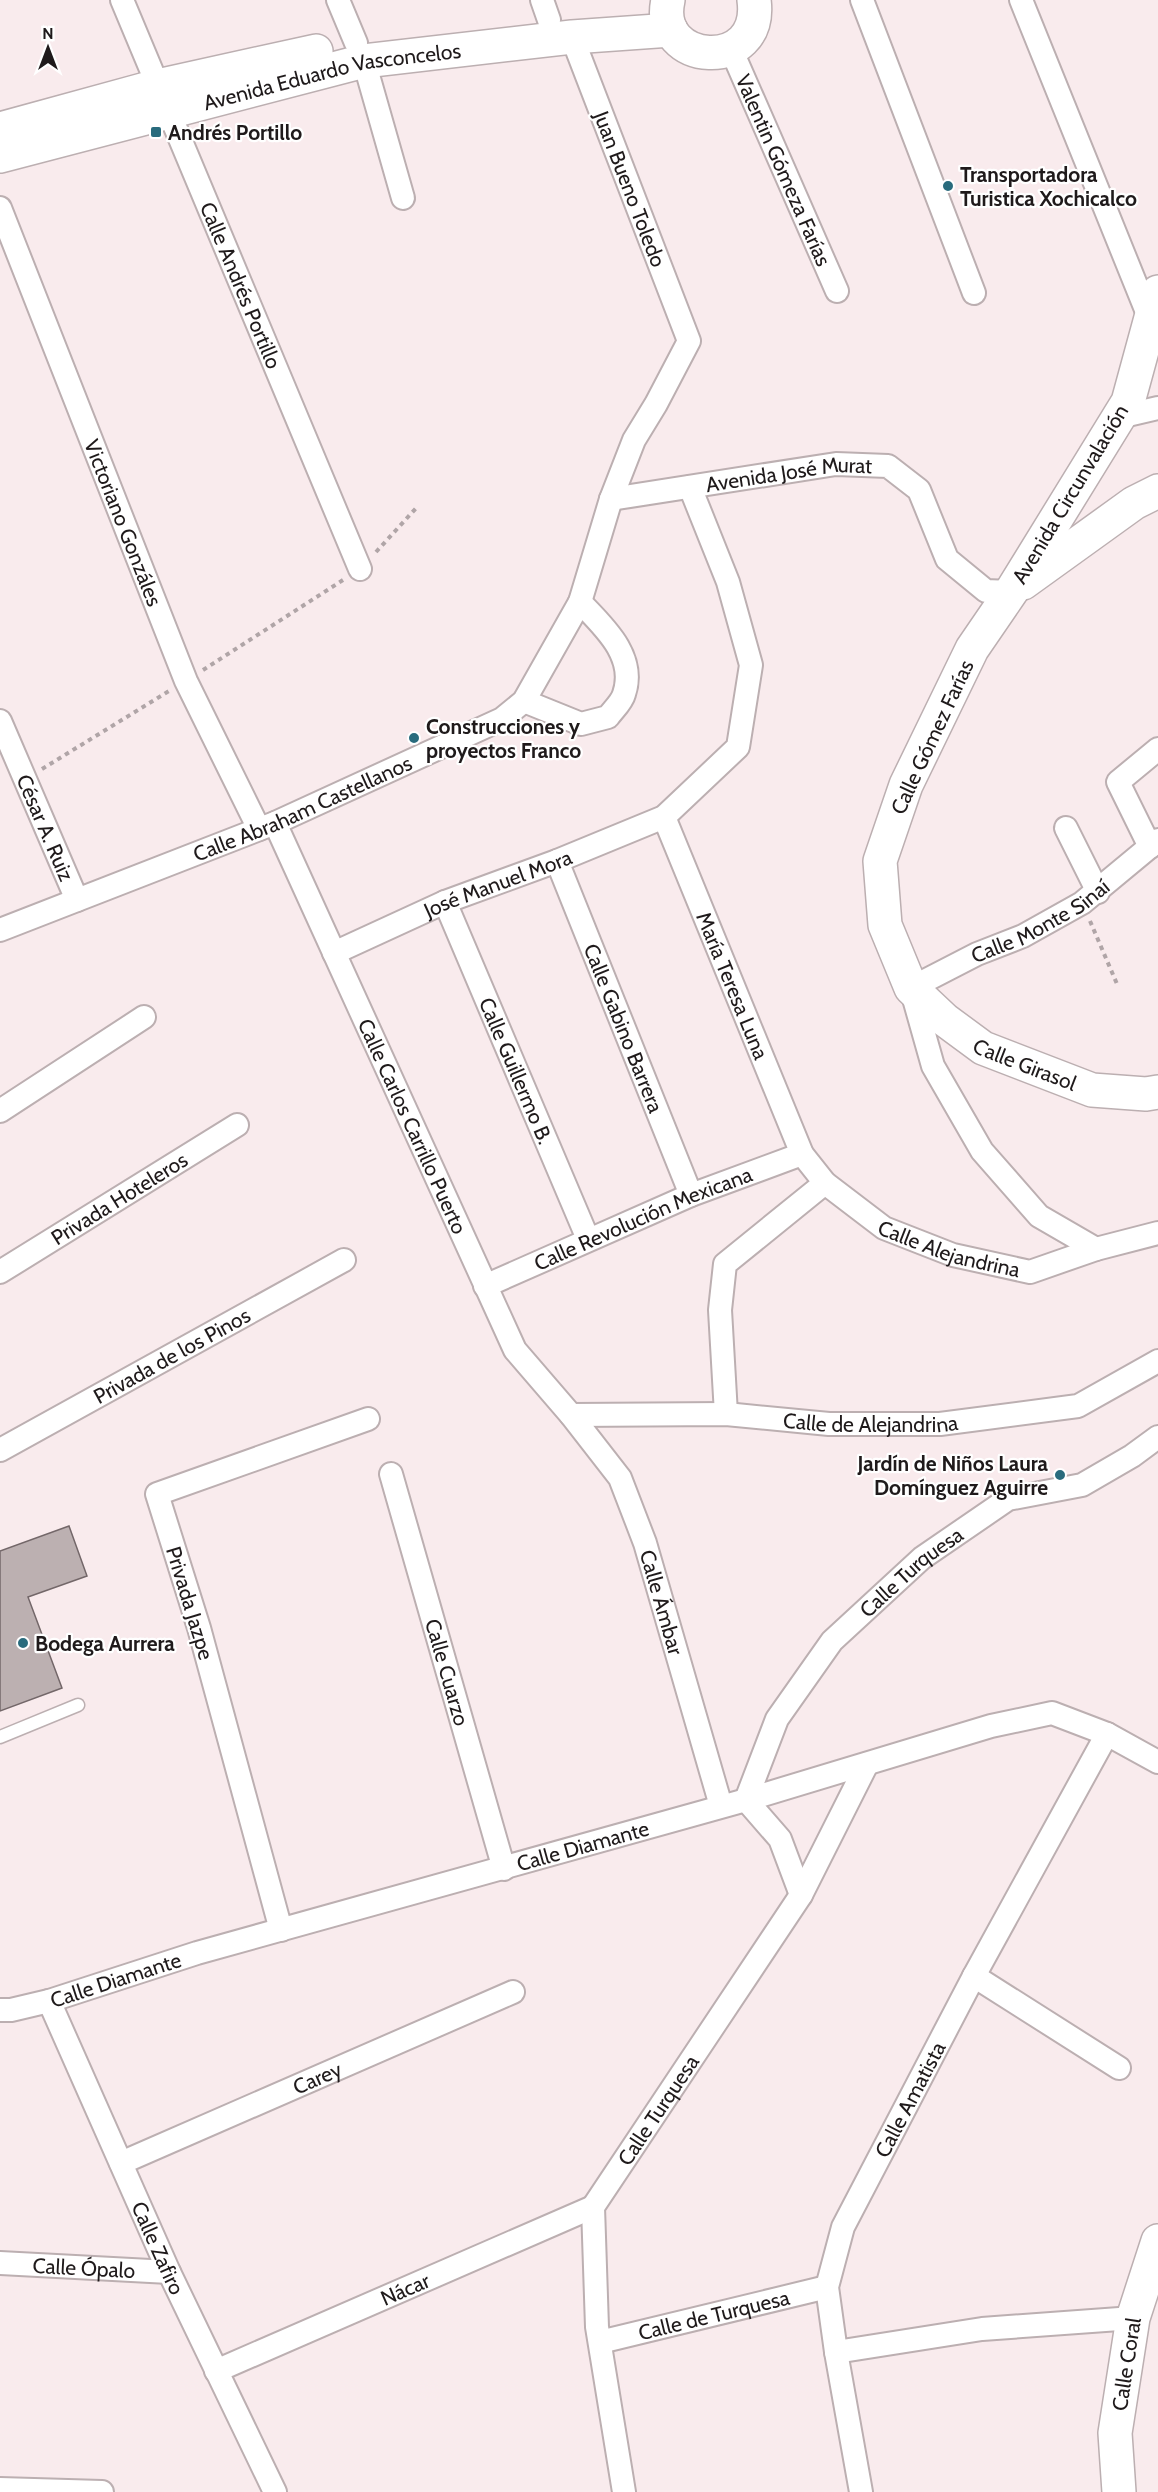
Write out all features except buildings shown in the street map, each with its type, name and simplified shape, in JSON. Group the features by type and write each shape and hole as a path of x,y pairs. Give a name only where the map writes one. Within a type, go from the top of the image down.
{"street":[{"name":"Calle Andrés Portillo","path":"122,0 360,569"},
{"path":"338,0 360,52 403,198"},
{"path":"668,12 679,41 697,51 718,53 731,49 744,40 752,27 755,11 753,0"},
{"path":"861,0 974,293"},
{"path":"1022,0 1154,305"},
{"name":"Avenida Eduardo Vasconcelos","path":"0,129 163,99 360,52 554,19 668,12"},
{"name":"Juan Bueno Toledo","path":"554,19 689,341"},
{"name":"Valentin Gómeza Farías","path":"731,49 837,291"},
{"name":"Avenida Eduardo Vasconcelos","path":"0,156 163,99"},
{"name":"Victoriano Gonzáles","path":"0,208 186,681 267,826"},
{"name":"Avenida Circunvalación","path":"1011,592 1141,406 1154,305"},
{"name":"Calle Abraham Castellanos","path":"0,930 267,826 502,720 524,700 580,602 611,499 634,440 689,341"},
{"name":"Avenida José Murat","path":"611,499 836,464 888,466 919,490 947,559 986,591 1011,592"},
{"path":"664,817 738,747 751,664 728,582 690,487"},
{"path":"1011,592 1134,503 1158,491"},
{"name":"Calle Gómez Farías","path":"1011,592 972,649 906,785 880,861 885,925 911,988 933,1066 982,1151 1040,1216 1096,1249"},
{"path":"524,700 580,724 608,717 624,694 627,664 612,636 580,602"},
{"name":"César A. Ruiz","path":"0,721 78,900"},
{"path":"1154,844 1118,782 1158,749"},
{"name":"José Manuel Mora","path":"334,953 445,902 557,861 664,817"},
{"name":"María Teresa Luna","path":"664,817 802,1154"},
{"name":"Calle Carlos Carrillo Puerto","path":"267,826 334,953 515,1350 571,1415"},
{"path":"1066,828 1090,898"},
{"name":"Calle Monte Sinaí","path":"911,988 977,954 1023,936 1090,898 1154,844"},
{"name":"Calle Gabino Barrera","path":"557,861 691,1195"},
{"name":"Calle Guillermo B.","path":"445,902 588,1239"},
{"name":"Calle Girasol","path":"911,988 945,1020 984,1048 1092,1090 1146,1094 1158,1092"},
{"path":"0,1111 144,1017"},
{"name":"Privada Hoteleros","path":"0,1272 237,1125"},
{"name":"Calle Alejandrina","path":"802,1154 825,1183 885,1228 953,1255 1030,1272 1096,1249 1158,1233"},
{"name":"Calle Revolución Mexicana","path":"485,1286 691,1195 802,1154"},
{"path":"726,1414 720,1310 725,1264 825,1183"},
{"name":"Privada de los Pinos","path":"0,1450 344,1260"},
{"name":"Calle de Alejandrina","path":"571,1415 726,1414 829,1424 940,1424 1078,1406 1158,1361"},
{"name":"Calle Ámbar","path":"571,1415 620,1478 645,1543 722,1806"},
{"name":"Privada Jazpe","path":"281,1930 199,1628 157,1494 368,1419"},
{"name":"Calle Turquesa","path":"746,1800 777,1719 832,1641 922,1558 1008,1499 1082,1485 1132,1456 1158,1437"},
{"name":"Calle Cuarzo","path":"391,1474 504,1869"},
{"name":"Calle Diamante","path":"0,2010 50,2001 197,1953 746,1800 991,1726 1052,1713 1107,1734 1156,1757"},
{"name":"Calle Amatista","path":"861,2492 827,2287 843,2226 974,1976 1107,1734"},
{"name":"Calle Turquesa","path":"593,2206 801,1895 867,1764"},
{"path":"746,1800 780,1839 801,1895"},
{"path":"974,1976 1119,2068"},
{"name":"Carey","path":"121,2163 513,1992"},
{"name":"Calle Zafiro","path":"50,2001 169,2272 275,2492"},
{"path":"593,2206 597,2326 624,2492"},
{"name":"Nácar","path":"216,2371 593,2206"},
{"name":"Calle Coral","path":"1119,2492 1115,2433 1132,2318 1158,2241"},
{"name":"Calle Ópalo","path":"0,2263 169,2272"},
{"name":"Calle de Turquesa","path":"600,2342 827,2287"},
{"path":"836,2352 982,2329 1132,2318"},
{"path":"0,2489 102,2492"}],"lane":[{"path":"0,1737 78,1705"}],"path":[{"path":"24,780 186,681 360,569 418,506"},
{"path":"1090,898 1117,984"}],"place":[{"name":"Andrés Portillo","path":"156,132"},
{"name":"Transportadora Turistica Xochicalco","path":"948,186"},
{"name":"Construcciones y proyectos Franco","path":"414,738"},
{"name":"Jardín de Niños Laura Domínguez Aguirre","path":"1060,1475"},
{"name":"Bodega Aurrera","path":"23,1643"}]}
